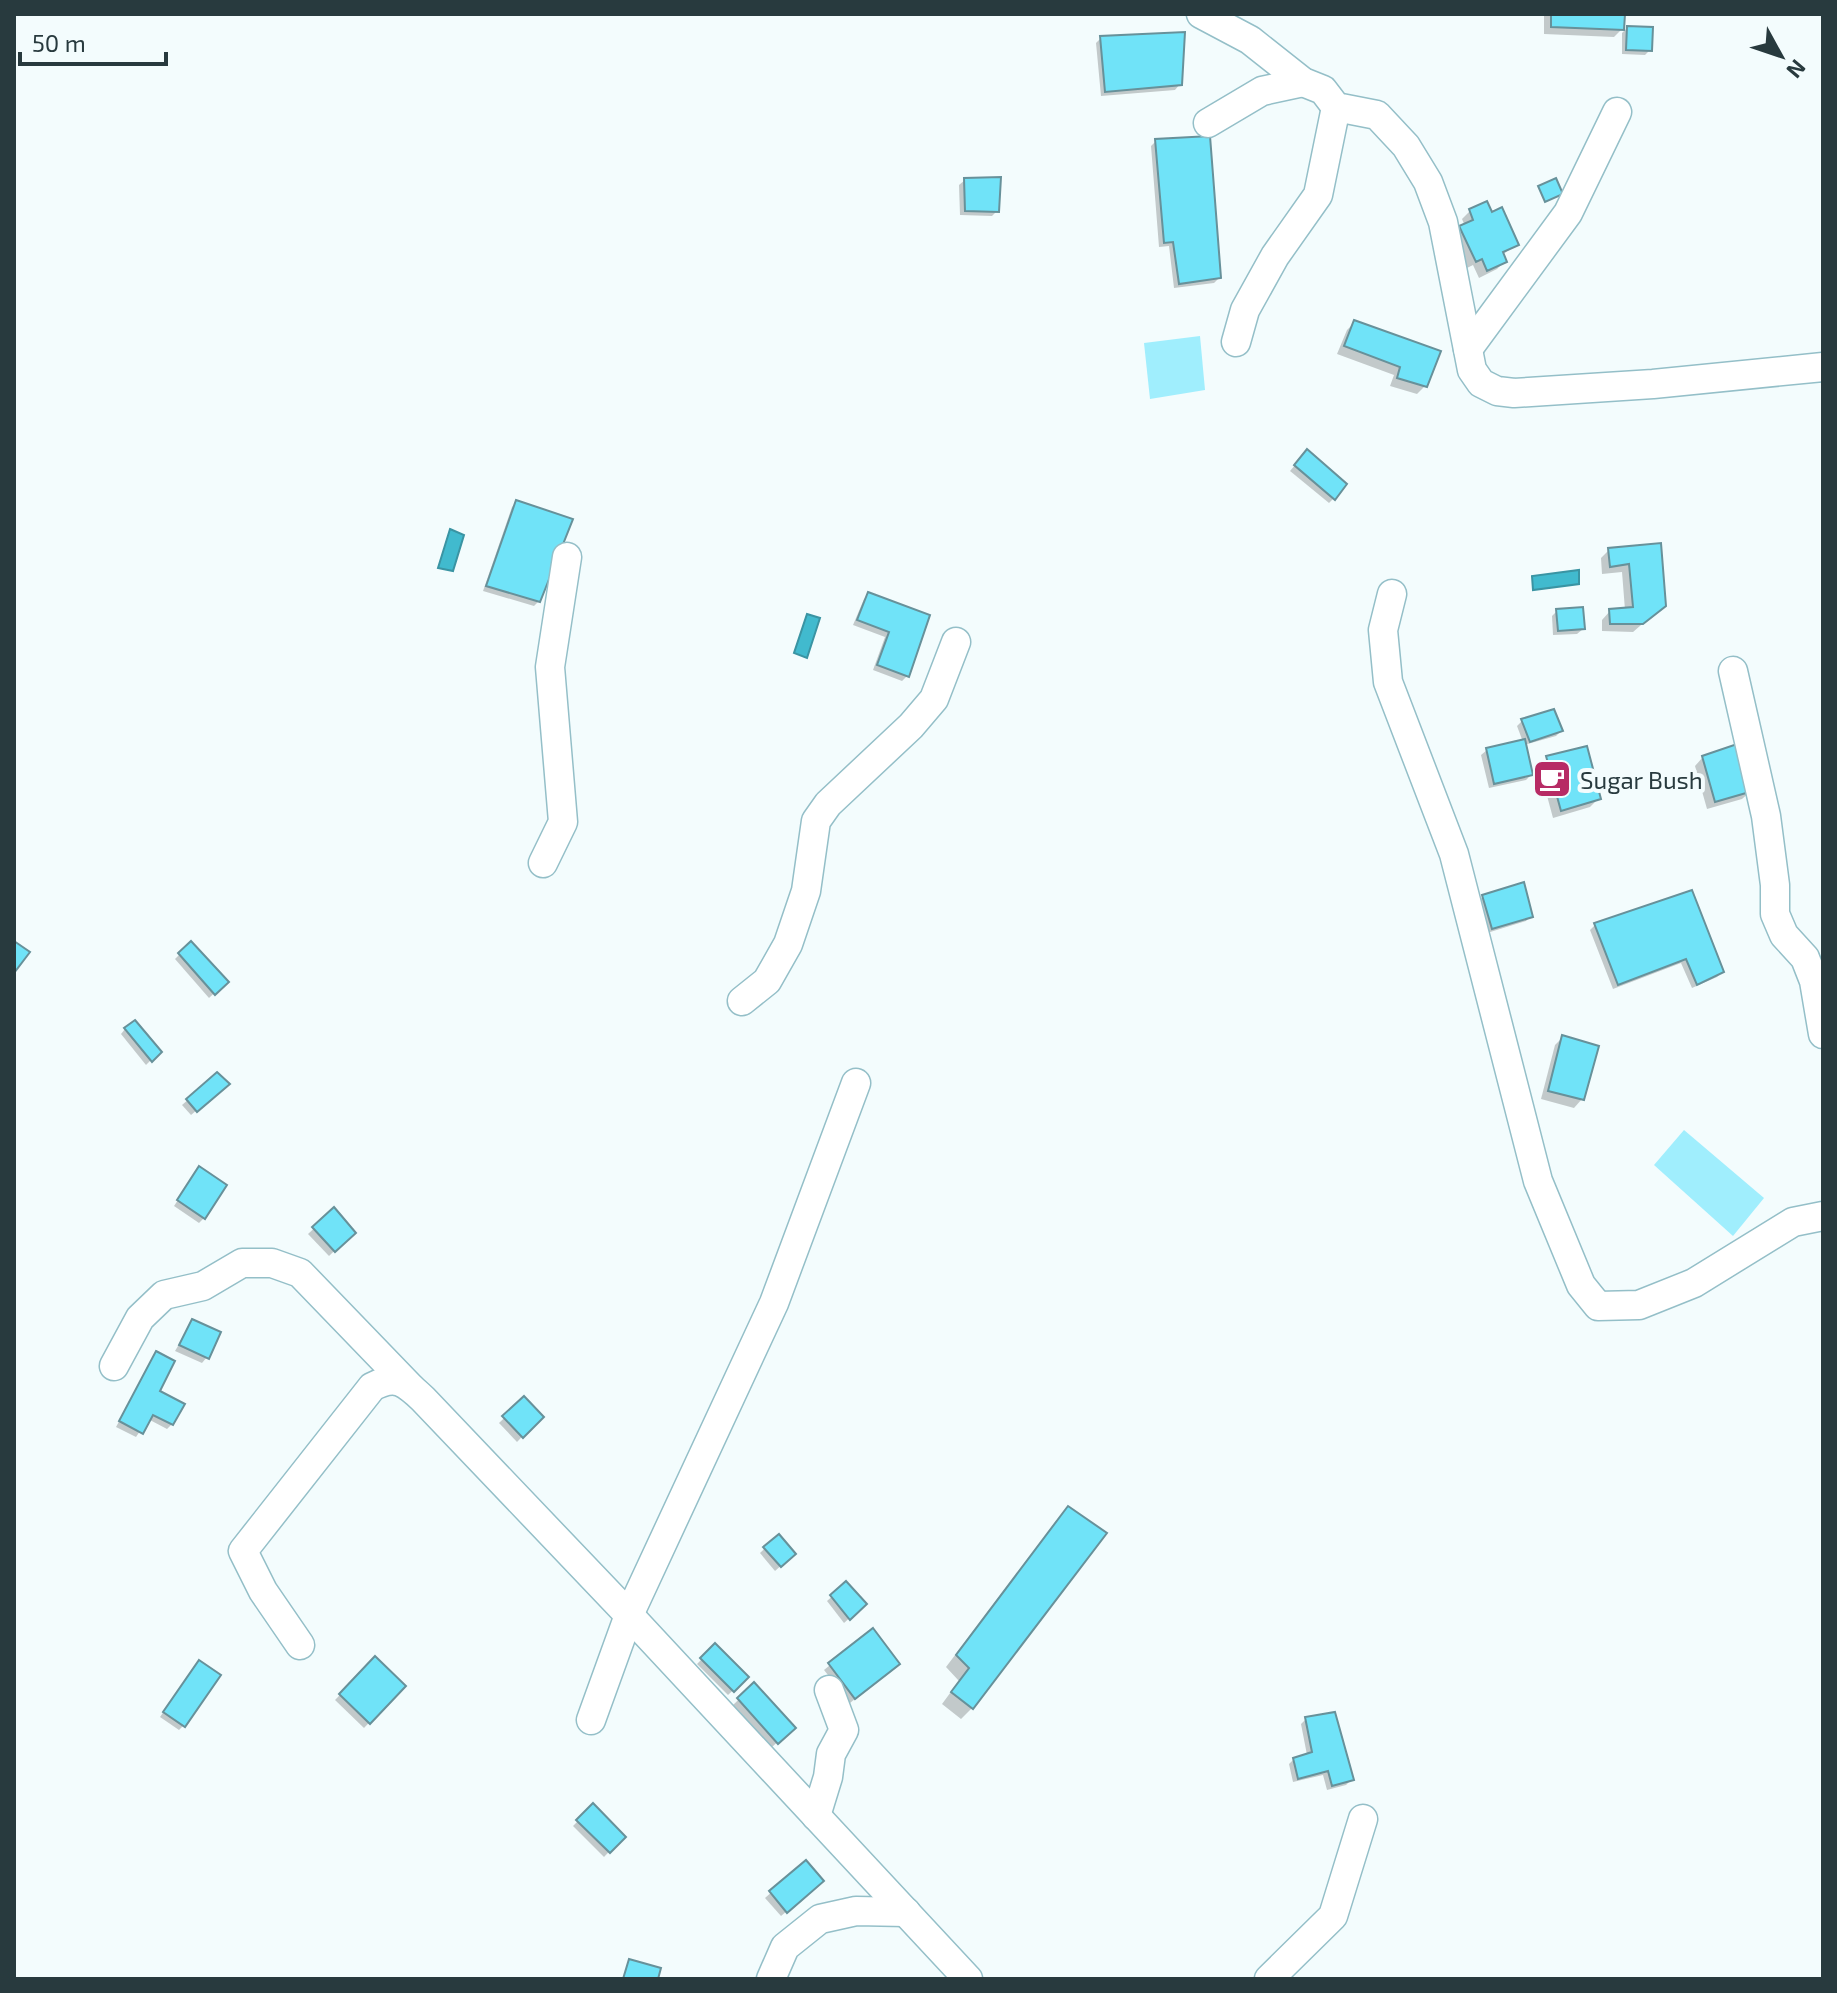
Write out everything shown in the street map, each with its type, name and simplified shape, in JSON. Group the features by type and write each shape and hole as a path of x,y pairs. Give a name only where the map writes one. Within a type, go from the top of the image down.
{"street":[{"path":"1201,14 1250,40 1303,82 1323,90 1336,107 1377,115 1406,146 1428,182 1443,222 1472,370 1481,383 1497,391 1514,393 1653,384 1823,367"},
{"path":"1208,123 1262,91 1303,82"},
{"path":"1236,342 1245,310 1275,256 1318,195 1336,107"},
{"path":"1468,349 1568,213 1617,112"},
{"path":"543,863 563,822 550,667 567,557"},
{"path":"1392,594 1383,630 1388,682 1454,854 1538,1181 1581,1285 1598,1306 1639,1305 1694,1283 1793,1222 1823,1216"},
{"path":"742,1001 767,981 788,944 806,891 816,821 828,804 911,726 934,699 956,642"},
{"path":"1733,671 1766,816 1775,885 1775,914 1784,935 1805,958 1814,981 1823,1034"},
{"path":"591,1720 629,1615 774,1303 856,1083"},
{"path":"114,1366 140,1318 164,1295 203,1286 242,1263 272,1263 300,1273 629,1615 968,1979"},
{"path":"300,1645 263,1591 243,1551 372,1387 385,1380 399,1381 412,1388"},
{"path":"816,1816 828,1777 831,1754 844,1730 829,1690"},
{"path":"1269,1979 1333,1916 1363,1819"},
{"path":"771,1979 785,1947 820,1919 856,1911 906,1912"}],"shaded area":[{"path":"1200,336 1205,390 1150,399 1144,343"},
{"path":"450,529 464,535 453,571 438,568"},
{"path":"1579,570 1579,584 1533,590 1532,576"},
{"path":"807,614 820,618 807,658 794,653"},
{"path":"1684,1130 1764,1198 1733,1236 1654,1165"}],"building":[{"path":"1551,14 1625,14 1624,30 1551,27"},
{"path":"1627,26 1653,27 1652,51 1626,50"},
{"path":"1185,32 1182,85 1105,92 1100,36"},
{"path":"1210,136 1221,278 1179,284 1173,242 1164,243 1155,139"},
{"path":"1001,177 999,212 965,211 964,178"},
{"path":"1556,178 1563,194 1545,202 1538,186"},
{"path":"1487,201 1492,212 1502,207 1519,245 1503,252 1507,262 1487,271 1482,259 1476,262 1459,226 1473,220 1469,209"},
{"path":"1354,320 1441,351 1427,387 1397,378 1400,367 1344,346"},
{"path":"1307,449 1347,484 1335,500 1294,465"},
{"path":"516,500 573,519 540,602 486,586"},
{"path":"1661,543 1666,606 1643,624 1610,624 1609,609 1633,607 1629,564 1610,567 1608,548"},
{"path":"868,592 930,615 909,677 877,665 889,632 857,620"},
{"path":"1583,607 1585,629 1558,631 1556,609"},
{"path":"1554,709 1563,731 1530,742 1521,719"},
{"path":"1525,739 1533,775 1494,784 1486,748"},
{"path":"1740,743 1753,791 1715,802 1702,756"},
{"path":"1587,746 1601,799 1561,811 1546,756"},
{"path":"1524,882 1533,917 1492,929 1482,895"},
{"path":"1692,890 1724,972 1697,985 1686,959 1618,985 1594,923"},
{"path":"14,941 30,952 14,973"},
{"path":"191,941 229,982 215,995 178,953"},
{"path":"135,1020 162,1052 152,1062 124,1028"},
{"path":"1562,1035 1599,1046 1584,1100 1548,1091"},
{"path":"217,1072 230,1084 197,1112 186,1099"},
{"path":"199,1166 227,1185 205,1219 177,1200"},
{"path":"334,1207 356,1233 335,1252 312,1227"},
{"path":"192,1319 221,1332 209,1359 179,1345"},
{"path":"156,1351 175,1361 160,1391 185,1404 173,1425 153,1415 143,1434 119,1421"},
{"path":"524,1396 544,1417 523,1438 502,1416"},
{"path":"1068,1506 1107,1533 973,1709 951,1692 969,1668 956,1655"},
{"path":"779,1534 796,1554 781,1567 763,1547"},
{"path":"846,1581 867,1604 850,1620 830,1595"},
{"path":"873,1628 900,1664 855,1699 828,1663"},
{"path":"715,1643 749,1677 734,1692 700,1658"},
{"path":"375,1656 406,1686 370,1724 339,1694"},
{"path":"199,1660 221,1675 185,1727 163,1712"},
{"path":"754,1682 796,1728 778,1744 737,1698"},
{"path":"1335,1712 1354,1780 1332,1786 1328,1771 1298,1779 1293,1758 1312,1752 1305,1717"},
{"path":"593,1803 626,1837 610,1853 576,1820"},
{"path":"806,1860 824,1881 787,1913 769,1891"},
{"path":"629,1959 661,1968 658,1979 623,1979"}],"place":[{"name":"Sugar Bush","path":"1552,779"}]}
